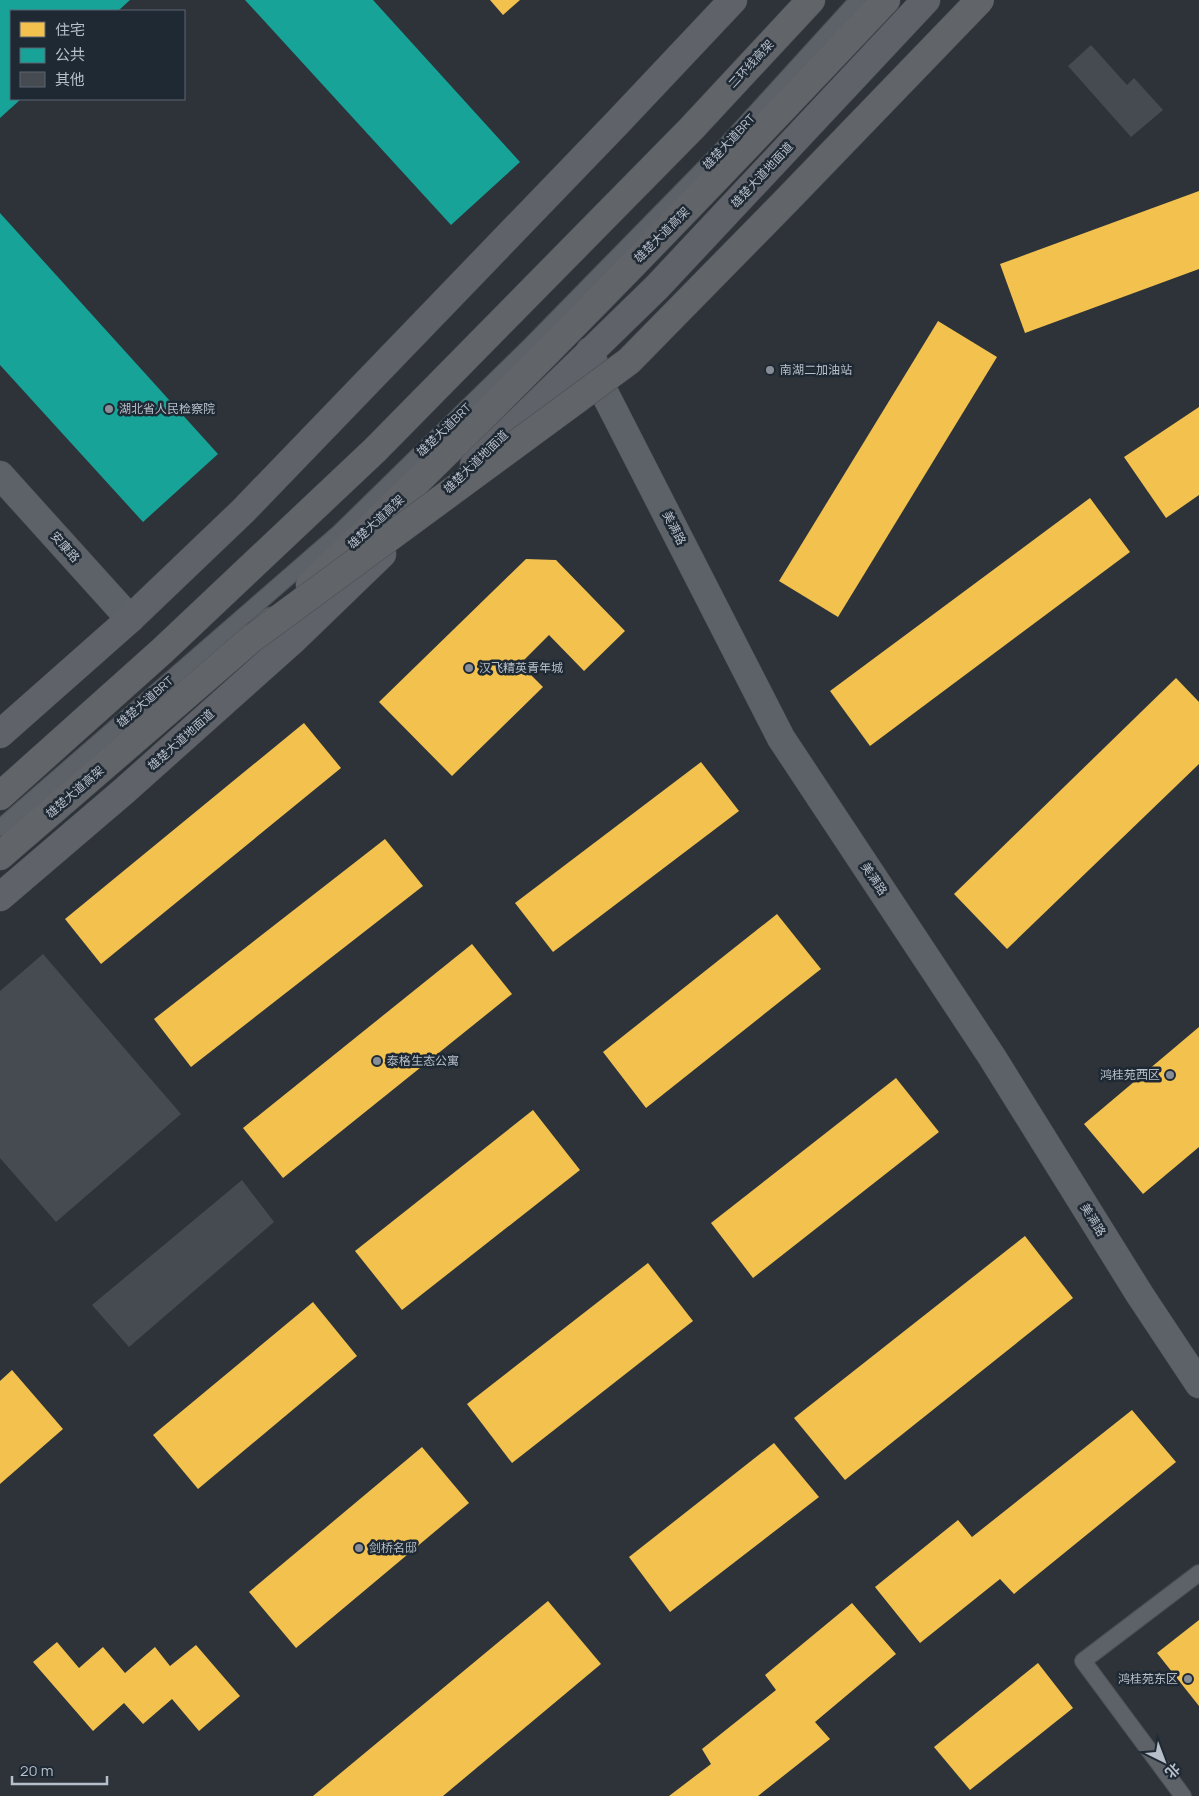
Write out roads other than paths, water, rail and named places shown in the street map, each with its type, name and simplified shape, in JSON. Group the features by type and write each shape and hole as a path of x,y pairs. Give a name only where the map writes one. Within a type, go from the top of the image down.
{"highway":[{"name":"二环线高架","path":"0,796 162,651 375,450 691,128 812,0"},
{"name":"雄楚大道高架","path":"0,856 254,637 420,480 731,164 886,0"},
{"path":"254,637 629,361 786,202 980,0"}],"main road":[{"path":"0,734 130,619 243,512 618,123 733,0"},
{"name":"雄楚大道地面道","path":"0,897 124,791 293,640 657,286 926,0"}],"street":[{"name":"美满路","path":"590,351 603,390 781,738 992,1057 1140,1295 1199,1384"},
{"name":"安康路","path":"0,475 130,619"}],"lane":[{"name":"雄楚大道BRT","path":"0,828 340,532 531,345 698,174 858,0"},
{"path":"1183,1796 1083,1660 1199,1573"}],"place":[{"name":"南湖二加油站","path":"770,370"},
{"name":"湖北省人民检察院","path":"109,409"},
{"name":"汉飞精英青年城","path":"469,668"},
{"name":"泰格生态公寓","path":"377,1061"},
{"name":"鸿桂苑西区","path":"1170,1075"},
{"name":"剑桥名邸","path":"359,1548"},
{"name":"鸿桂苑东区","path":"1188,1679"}]}
